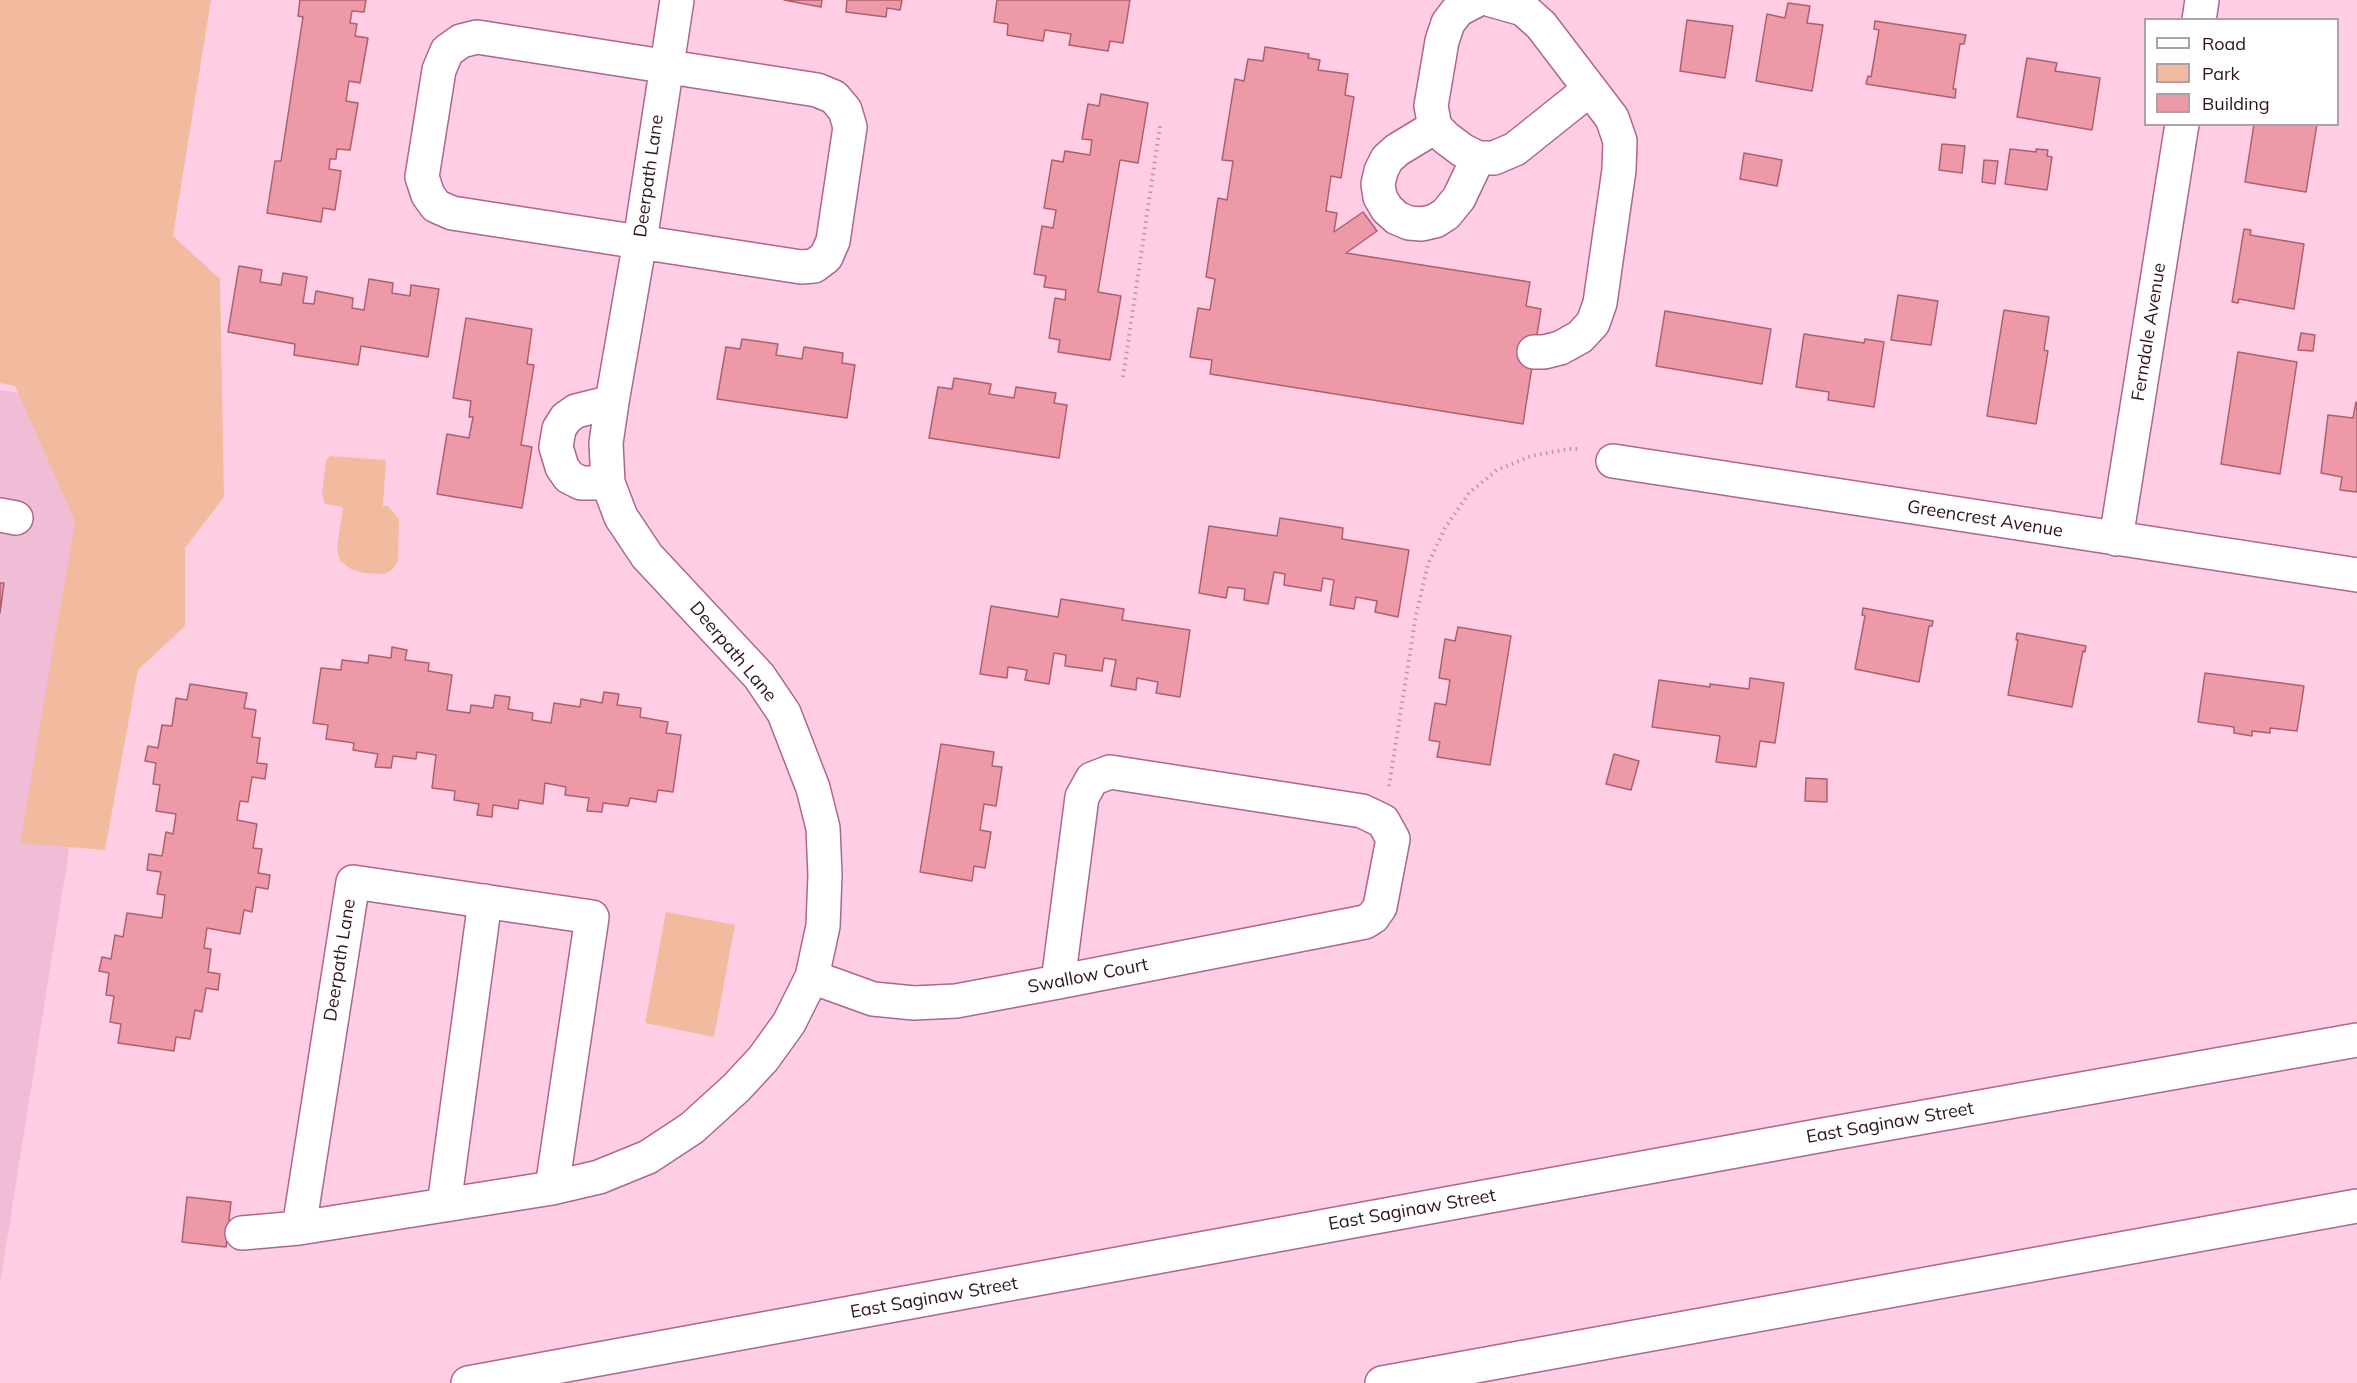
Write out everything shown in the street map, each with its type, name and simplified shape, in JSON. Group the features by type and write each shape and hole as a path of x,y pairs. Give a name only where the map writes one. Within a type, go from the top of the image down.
{"street":[{"name":"Deerpath Lane","path":"242,1233 299,1228 552,1188 599,1177 648,1157 692,1128 736,1088 763,1059 789,1023 812,977 823,926 825,875 822,828 813,788 784,713 759,676 647,556 621,517 608,483 606,443 677,0"},
{"path":"1477,0 1458,10 1448,23 1442,41 1431,106 1436,127 1446,138 1478,158 1494,158 1515,149 1590,89"},
{"path":"1491,0 1522,9 1541,25 1612,118 1620,141 1619,170 1600,303 1593,322 1580,337 1560,348 1534,352"},
{"path":"2199,18 2202,0"},
{"path":"477,37 817,90 834,97 846,110 850,127 833,241 826,257 814,266 801,267 640,241 452,213 436,206 428,195 422,177 439,70 447,51 461,41 477,37"},
{"name":"Ferndale Avenue","path":"2116,539 2182,126"},
{"path":"1436,127 1397,150 1387,159 1380,171 1378,184 1380,197 1387,209 1397,218 1409,223 1422,224 1435,221 1446,214 1459,198 1478,158"},
{"path":"608,483 581,483 569,477 562,467 556,447 559,429 566,418 576,411 612,402"},
{"name":"Greencrest Avenue","path":"1613,461 2357,575"},
{"path":"1058,982 1082,797 1092,779 1110,772 1362,811 1383,821"},
{"name":"Swallow Court","path":"812,977 873,999 914,1003 956,1001 1365,922 1374,917 1380,907 1393,839 1383,821"},
{"name":"Deerpath Lane","path":"299,1228 353,882 592,917 552,1188"},
{"path":"444,1205 485,901"},
{"name":"East Saginaw Street","path":"468,1383 1823,1135 2357,1040"},
{"path":"1382,1383 2357,1206"}],"path":[{"path":"1123,377 1160,126"},
{"path":"1383,821 1416,615 1428,564 1445,528 1470,493 1497,470 1531,456 1568,449 1600,450 1613,461"}],"shaded area":[{"path":"0,390 139,411 0,1284"}],"green space":[{"path":"0,0 211,0 173,236 220,279 224,497 185,548 185,626 138,670 105,850 20,843 75,521 15,386 0,383"},
{"path":"330,456 386,460 383,506 388,506 399,519 398,560 393,569 384,574 363,573 351,569 340,561 337,548 343,507 325,504 322,495 326,460"},
{"path":"666,912 735,925 714,1037 645,1023"}],"building":[{"path":"300,0 366,0 364,12 352,11 350,23 357,24 355,36 368,38 360,83 349,81 346,101 358,103 350,150 337,149 336,159 330,159 329,169 341,171 335,210 323,208 321,222 267,213 275,161 281,161 303,17 298,16"},
{"path":"784,0 822,0 821,7"},
{"path":"847,0 902,0 900,10 887,8 886,17 846,12"},
{"path":"997,0 1130,0 1123,43 1110,41 1108,51 1069,45 1071,34 1045,30 1043,41 1007,35 1008,24 994,22"},
{"path":"1788,3 1810,6 1807,23 1823,25 1812,91 1756,81 1767,14 1785,18"},
{"path":"1687,20 1733,26 1725,78 1680,71"},
{"path":"1875,21 1966,35 1964,44 1960,44 1953,89 1956,89 1955,98 1866,84 1868,76 1871,77 1879,30 1874,29"},
{"path":"1265,47 1309,54 1308,58 1320,60 1318,70 1348,74 1345,95 1354,97 1341,178 1331,176 1326,211 1337,213 1334,232 1363,212 1377,231 1346,253 1530,282 1526,306 1541,309 1523,424 1210,374 1212,360 1190,357 1198,308 1210,310 1215,279 1206,277 1218,198 1227,200 1233,161 1222,160 1235,79 1244,81 1248,59 1263,61"},
{"path":"2027,58 2057,63 2055,71 2100,78 2092,130 2017,117"},
{"path":"1101,94 1148,103 1138,163 1120,160 1098,292 1121,296 1110,360 1058,352 1060,340 1049,338 1055,298 1065,300 1066,290 1044,287 1046,276 1034,274 1042,226 1053,228 1056,210 1044,208 1052,160 1063,162 1065,151 1090,155 1092,140 1082,139 1088,104 1099,106"},
{"path":"2254,126 2317,126 2306,192 2245,182"},
{"path":"1942,144 1965,146 1962,173 1939,170"},
{"path":"2010,149 2036,152 2036,149 2048,150 2047,156 2052,157 2047,190 2005,184"},
{"path":"1744,153 1782,160 1777,186 1740,179"},
{"path":"1984,160 1998,161 1995,184 1982,182"},
{"path":"2244,229 2251,230 2250,235 2304,244 2294,309 2239,299 2238,303 2232,302"},
{"path":"239,266 262,270 260,282 281,285 283,273 307,277 303,303 314,304 316,291 353,298 352,308 364,310 369,279 393,283 392,293 410,296 411,285 439,289 428,357 361,346 358,365 294,355 295,344 228,332"},
{"path":"1898,295 1938,301 1931,345 1891,340"},
{"path":"2004,310 2049,317 2044,350 2048,351 2036,424 1987,416"},
{"path":"1665,311 1771,329 1762,384 1656,366"},
{"path":"466,318 532,329 527,364 534,365 521,445 532,447 522,508 437,494 447,434 469,438 473,417 469,417 471,401 453,398"},
{"path":"2301,333 2315,335 2313,351 2298,350"},
{"path":"1804,334 1864,343 1865,339 1884,342 1874,407 1828,400 1829,392 1796,387"},
{"path":"742,339 778,344 776,355 802,359 804,347 843,353 842,363 855,365 847,418 717,399 726,347 740,349"},
{"path":"2238,352 2297,362 2280,474 2221,464"},
{"path":"954,378 991,384 989,394 1014,398 1016,387 1056,393 1054,403 1067,405 1059,458 929,438 938,387 952,389"},
{"path":"2356,402 2357,492 2340,490 2342,477 2321,473 2328,415 2353,418"},
{"path":"1280,518 1343,528 1342,539 1409,550 1398,617 1375,612 1377,601 1356,597 1354,609 1330,605 1334,580 1323,578 1321,591 1284,585 1285,574 1274,572 1268,604 1244,600 1245,589 1228,587 1226,598 1199,593 1209,526 1277,536"},
{"path":"0,583 4,583 0,613"},
{"path":"1061,599 1124,609 1122,620 1190,630 1180,697 1156,693 1158,682 1137,678 1136,690 1111,686 1116,660 1104,658 1102,671 1065,666 1066,655 1054,653 1049,684 1025,680 1027,670 1008,667 1007,678 980,674 991,606 1058,617"},
{"path":"1863,608 1933,621 1932,626 1929,626 1919,682 1855,669 1865,616 1862,615"},
{"path":"1458,627 1511,636 1490,765 1437,757 1440,742 1429,740 1435,703 1446,705 1450,680 1439,678 1445,639 1455,641"},
{"path":"2017,633 2086,646 2085,652 2083,651 2072,707 2008,695 2018,640 2016,640"},
{"path":"392,647 407,650 405,660 429,663 428,671 452,675 447,710 470,713 471,705 493,708 495,695 510,697 508,709 533,713 532,720 551,723 554,703 580,707 581,699 602,703 604,692 619,694 617,705 641,708 640,717 668,722 666,733 681,735 673,792 658,790 656,802 630,798 628,806 603,803 602,812 587,811 589,798 565,795 566,787 545,783 543,804 519,800 518,809 493,805 492,817 477,815 479,804 454,800 455,791 432,788 436,755 417,752 416,759 393,756 391,768 375,767 378,754 353,750 354,743 326,739 328,725 313,723 321,668 341,670 342,660 368,663 369,655 391,658"},
{"path":"2205,673 2304,686 2297,731 2270,728 2270,733 2252,731 2252,736 2234,733 2234,727 2198,722"},
{"path":"1750,678 1784,683 1775,743 1760,741 1756,767 1716,762 1720,736 1652,727 1659,680 1710,687 1710,684 1749,689"},
{"path":"190,684 247,693 244,708 256,710 252,737 260,738 257,763 267,764 265,779 252,777 248,802 240,801 237,820 257,824 253,848 262,849 258,873 270,875 268,889 256,887 252,912 244,910 240,934 207,928 204,948 211,949 208,972 220,974 218,990 206,988 202,1012 195,1010 190,1039 176,1037 174,1051 118,1043 121,1024 110,1022 114,996 106,995 109,973 99,971 102,957 111,959 115,935 123,937 127,913 162,918 165,895 157,894 161,872 147,870 149,854 162,856 166,832 173,834 176,814 156,811 160,785 153,784 156,763 145,761 148,746 158,748 162,725 172,726 176,698 187,700"},
{"path":"941,744 994,752 992,766 1002,767 996,806 984,804 980,830 991,832 985,868 974,866 972,881 920,872"},
{"path":"1614,754 1639,761 1631,790 1606,784"},
{"path":"1806,778 1827,779 1827,802 1805,801"},
{"path":"187,1197 231,1202 226,1247 182,1242"}]}
